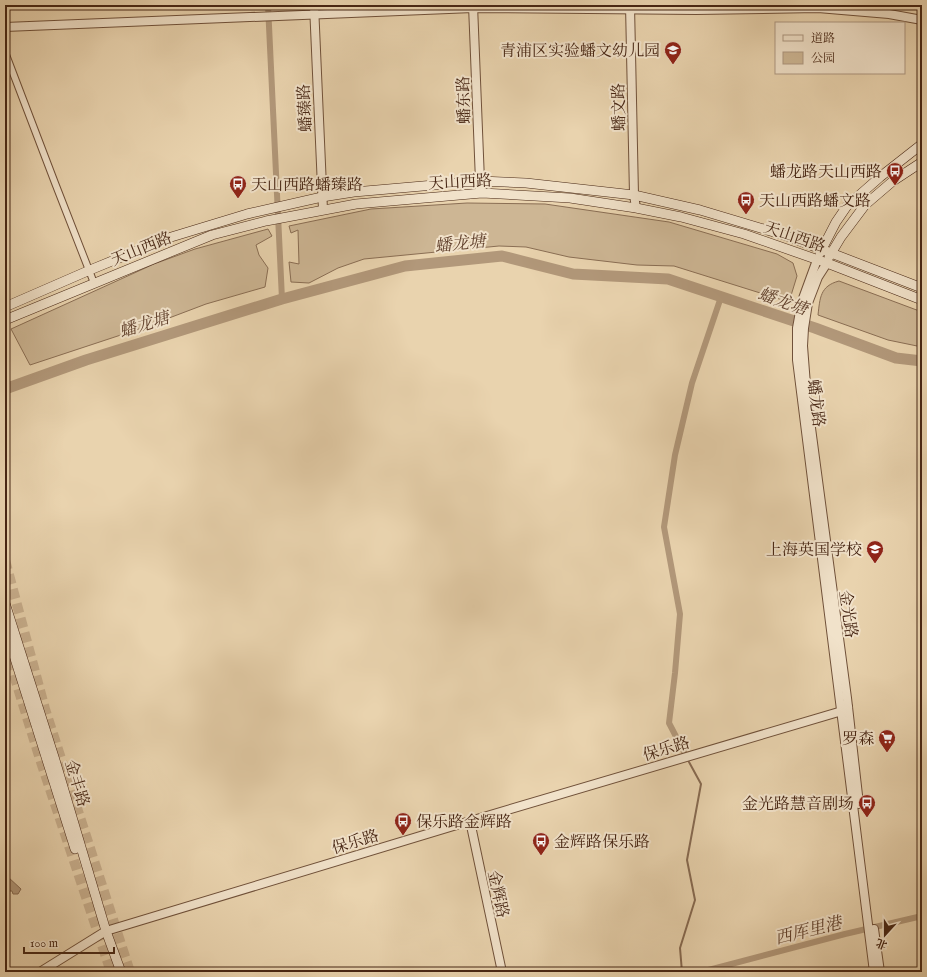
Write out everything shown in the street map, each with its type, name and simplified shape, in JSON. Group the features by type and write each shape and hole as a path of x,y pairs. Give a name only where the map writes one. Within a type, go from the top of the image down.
{"main road":[{"name":"蟠龙路","path":"817,260 836,222 847,206 880,177 922,144"},
{"path":"827,263 832,252 865,205 893,181 920,164"},
{"name":"天山西路","path":"5,307 168,238 247,214 312,198 354,192 480,181 526,182 634,195 700,210 822,248 922,288"},
{"name":"天山西路","path":"5,320 212,235 266,221 356,204 482,193 570,198 636,208 681,217 744,234 827,263 922,300"},
{"name":"金丰路","path":"5,603 55,760 115,972"},
{"path":"5,627 104,932"},
{"name":"金丰路","path":"104,932 121,972"}],"street":[{"name":"蟠臻路","path":"314,5 323,210"},
{"path":"5,27 256,18 473,6 630,7 696,10 818,8 889,14 922,20"},
{"name":"蟠东路","path":"473,6 480,181 482,193"},
{"name":"蟠文路","path":"630,7 634,195 636,208"},
{"path":"5,52 54,183 94,283"},
{"name":"蟠龙路","path":"817,260 798,328 800,346 796,360 845,709"},
{"path":"805,302 827,263"},
{"path":"845,709 872,914 874,972"},
{"path":"845,709 868,923 880,972"},
{"name":"保乐路","path":"40,972 104,932 845,709"},
{"name":"金辉路","path":"470,821 502,972"}],"green space":[{"path":"467,203 545,204 669,222 777,254 793,263 797,276 789,302 674,266 637,265 569,257 526,247 499,246 364,259 338,268 309,283 291,282 289,262 299,264 298,230 291,233 289,226 371,209"},
{"path":"268,229 272,236 256,245 259,255 268,268 265,287 206,304 148,326 30,365 11,329 154,264 195,249"},
{"path":"839,281 922,312 922,347 888,340 818,315 822,294 825,289 833,283"}],"shaded area":[{"path":"5,866 8,872 8,877 21,889 18,894 13,894 12,891 5,891"}],"waterway":[{"path":"268,5 282,299"},
{"name":"蟠龙塘","path":"5,389 86,360 282,299 405,266 502,256 573,274 668,279 815,328 896,358 922,361"},
{"path":"684,752 669,723 680,614 664,527 675,455 692,383 721,297"},
{"path":"682,972 680,948 695,900 687,860 701,784 689,762"},
{"name":"西厍里港","path":"701,972 845,934 922,916"}],"tunnel":[{"path":"5,560 45,709 130,972"},
{"path":"5,646 39,756 111,972"}],"place":[{"name":"青浦区实验蟠文幼儿园","path":"673,65"},
{"name":"蟠龙路天山西路","path":"895,186"},
{"name":"天山西路蟠臻路","path":"238,199"},
{"name":"天山西路蟠文路","path":"746,215"},
{"name":"上海英国学校","path":"875,564"},
{"name":"罗森","path":"887,753"},
{"name":"金光路慧音剧场","path":"867,818"},
{"name":"保乐路金辉路","path":"403,836"},
{"name":"金辉路保乐路","path":"541,856"}]}
